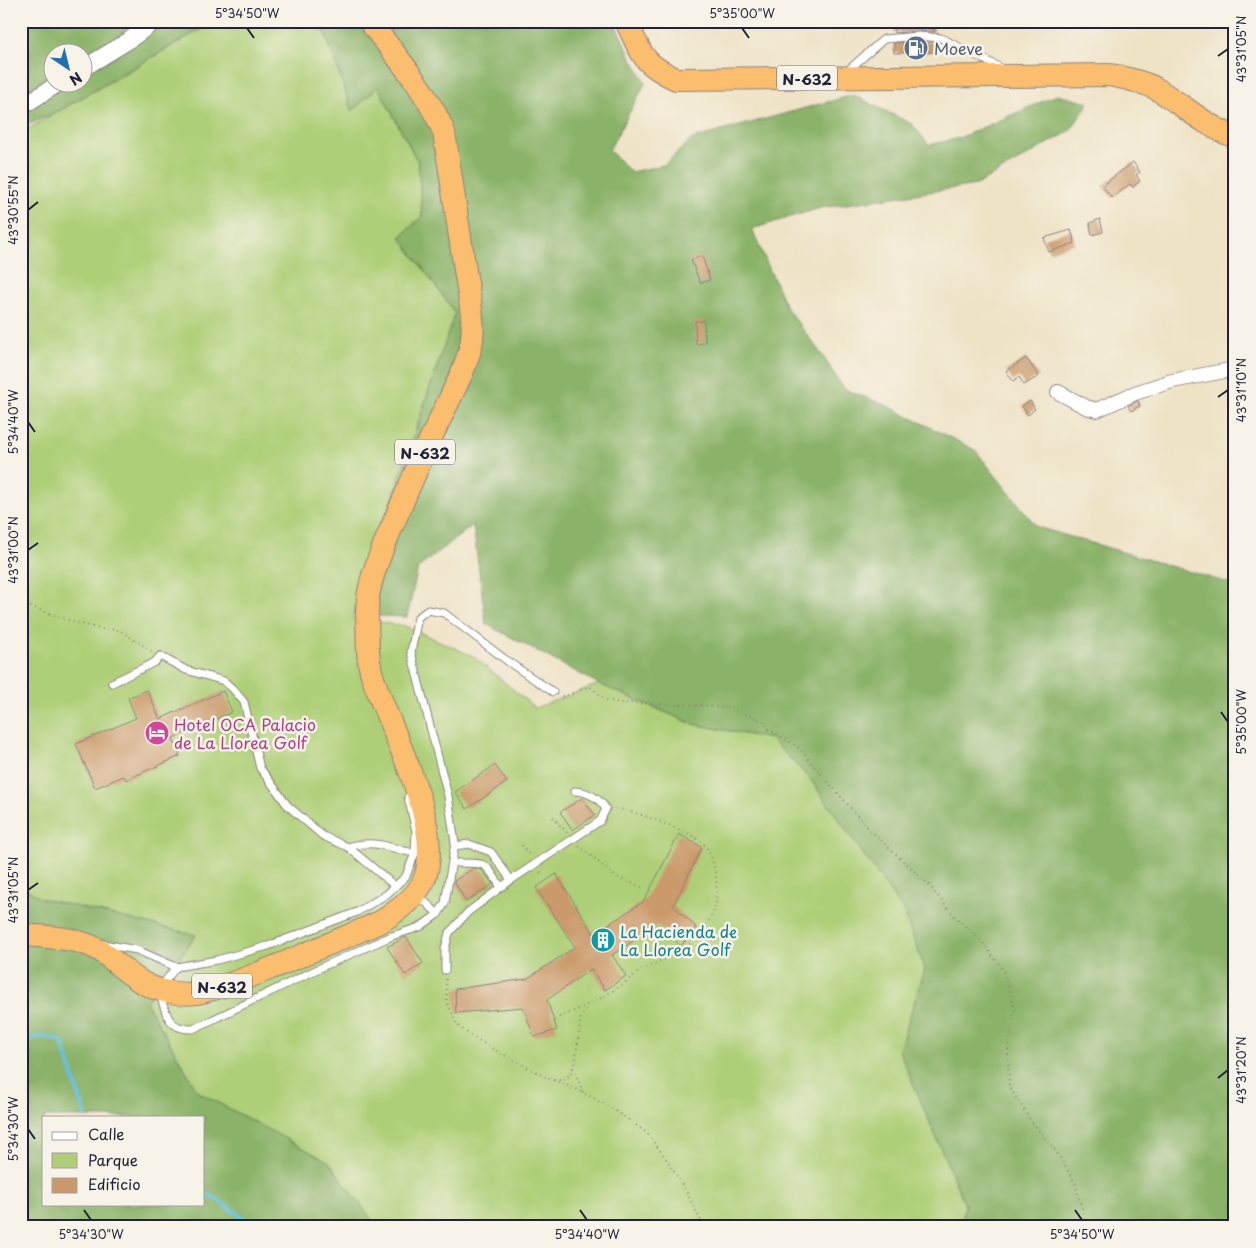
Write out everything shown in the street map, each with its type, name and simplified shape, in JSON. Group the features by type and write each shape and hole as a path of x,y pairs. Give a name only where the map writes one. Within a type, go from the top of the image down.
{"highway":[{"name":"N-632","path":"21,936 56,938 79,942 102,951 148,986 171,992 195,993 224,986 368,928 396,912 406,890 424,880 428,861 429,833 424,812 408,767 372,674 368,640 367,605 376,565 418,466 464,367 471,343 471,310 444,132 434,110 418,84 369,21"},
{"name":"N-632","path":"626,21 642,56 659,71 676,79 1110,76 1131,79 1154,88 1221,132 1235,137"}],"street":[{"path":"92,63 155,21"},
{"path":"21,107 45,92"},
{"path":"1058,392 1086,407 1097,410 1135,393 1172,381 1235,369"}],"lane":[{"path":"841,78 856,62 884,39 918,36 941,38 1017,76"},
{"path":"160,997 166,1016 176,1026 184,1030 194,1029 324,966 392,936 420,927 438,914 445,903 455,846 448,796 411,652 418,617 428,610 444,613 510,663 553,692"},
{"path":"112,683 155,662 160,656 186,670 224,681 234,689 244,702 260,768 288,806 323,836 348,847 438,914"},
{"path":"445,970 445,948 449,933 468,912 511,880 600,821 606,809 602,802 585,791 575,791"},
{"path":"348,847 361,843 374,843 409,852"},
{"path":"455,846 469,844 492,852 511,880"},
{"path":"458,863 482,863 486,865 501,887"},
{"path":"89,946 101,944 137,950 176,967 217,960 268,946 358,912 387,894 406,890"},
{"path":"164,984 176,967"}],"path":[{"path":"21,603 74,622 101,629 119,630 160,656"},
{"path":"553,692 563,696 572,694 578,689 590,687 608,700 618,703 731,708 765,722 768,729 797,746 870,830 929,885 954,915 980,940 1003,970 1015,1009 1008,1050 1009,1086 1031,1121 1056,1151 1075,1183 1087,1227"},
{"path":"559,1017 613,991 642,970 692,942 715,908 717,889 712,859 703,842 672,826 629,810 606,809"},
{"path":"553,817 572,839 615,876 645,889"},
{"path":"445,970 448,1002 457,1025 470,1036 493,1049 551,1080 585,1094 610,1108 646,1133 687,1193 704,1227"},
{"path":"551,1080 562,1080 569,1076 575,1064 581,1018 589,1004"},
{"path":"573,1068 585,1094"}],"green space":[{"path":"21,21 215,21 92,92 92,42 42,42 42,92 92,92 55,113 21,128"},
{"path":"215,21 321,21 352,111 378,87 418,162 422,216 401,237 455,313 352,618 405,626 473,656 535,708 599,684 693,724 771,739 811,780 903,910 925,969 899,1050 965,1205 961,1227 377,1227 329,1162 198,1092 146,1002 196,936 39,898 21,885 21,133"},
{"path":"321,21 610,21 615,24 632,59 646,82 609,150 631,172 664,165 692,139 853,95 912,124 929,145 959,138 1057,95 1089,103 1070,131 976,185 820,208 752,229 786,307 822,355 844,389 888,406 975,450 1037,527 1235,585 1235,1227 961,1227 965,1205 899,1050 925,969 903,910 811,780 771,739 693,724 599,684 486,624 473,525 418,568 407,617 354,615 455,313 400,237 422,216 418,162 378,87 352,111"},
{"path":"21,885 40,898 196,935 146,1002 198,1092 329,1162 377,1227 21,1227"}],"building":[{"path":"894,21 934,21 934,32 894,33"},
{"path":"918,41 934,43 934,52 894,53 894,43"},
{"path":"1133,162 1140,172 1136,175 1140,181 1133,187 1130,184 1112,198 1102,186"},
{"path":"1100,219 1103,232 1092,235 1090,223"},
{"path":"1071,230 1075,243 1049,252 1044,238"},
{"path":"702,256 710,280 700,283 691,260"},
{"path":"695,321 704,321 705,342 696,345"},
{"path":"1026,358 1039,376 1024,385 1019,377 1013,381 1006,371"},
{"path":"1030,401 1035,409 1028,415 1022,406"},
{"path":"1138,401 1140,406 1131,411 1128,406"},
{"path":"147,690 160,719 223,691 232,712 173,738 180,756 126,780 124,776 95,788 76,744 136,718 128,698"},
{"path":"495,765 507,782 467,809 455,792"},
{"path":"582,798 595,815 573,830 560,812"},
{"name":"La Hacienda de La Llorea Golf","path":"679,834 702,847 673,906 696,927 681,946 657,925 612,955 626,976 605,990 591,969 547,1000 557,1030 534,1037 523,1007 456,1013 455,989 527,979 575,947 536,888 556,874 594,934 644,901"},
{"path":"474,868 482,870 493,884 466,902 454,881"},
{"path":"406,937 423,963 405,975 387,947"}],"waterway":[{"path":"21,1049 31,1040 40,1036 50,1037 62,1042 86,1116"},
{"path":"205,1194 215,1198 256,1227"}],"place":[{"name":"Moeve","path":"916,48"},
{"name":"Hotel OCA Palacio de La Llorea Golf","path":"157,733"},
{"name":"La Hacienda de La Llorea Golf","path":"603,940"}]}
